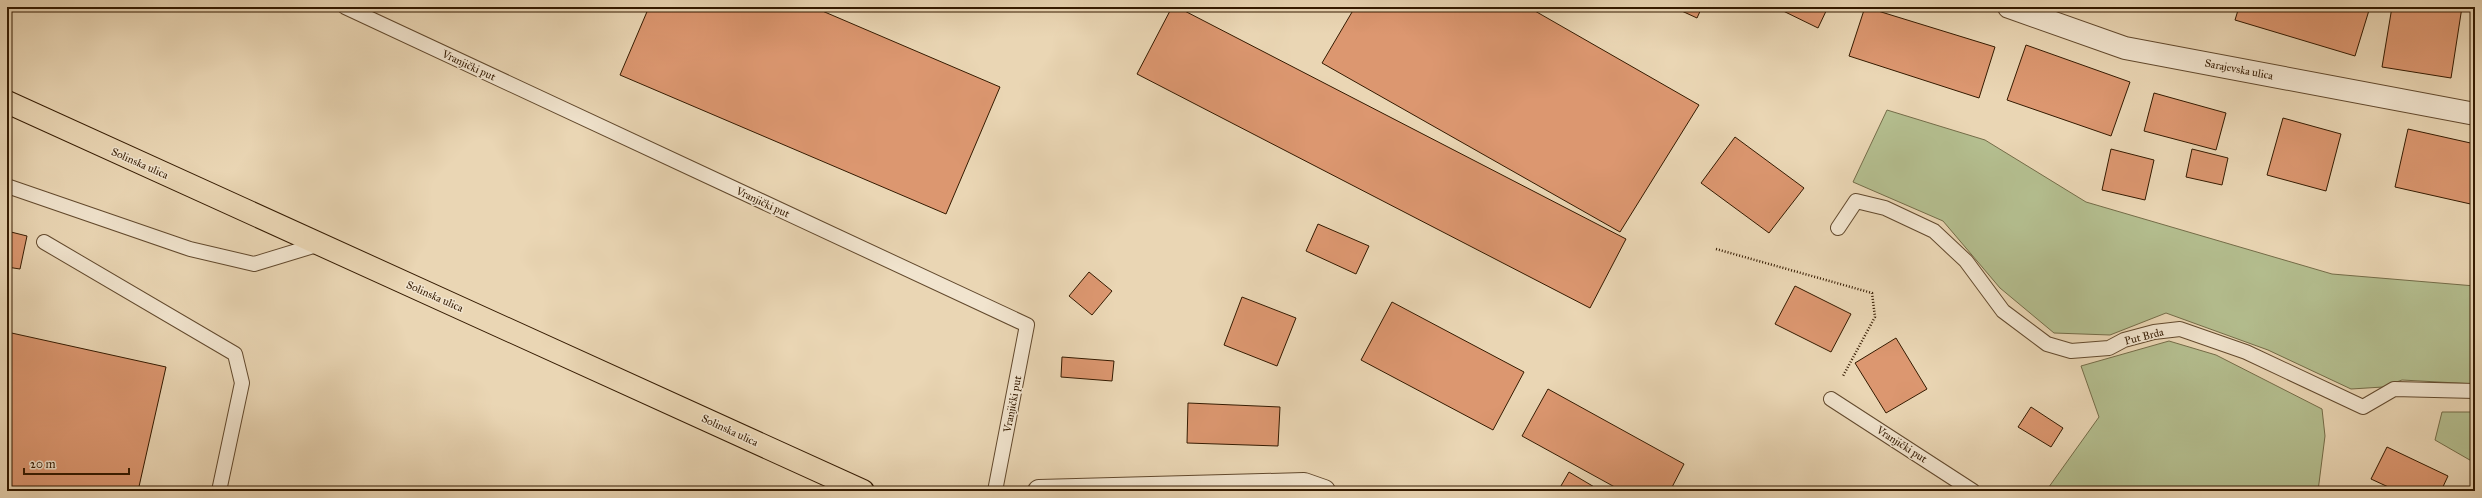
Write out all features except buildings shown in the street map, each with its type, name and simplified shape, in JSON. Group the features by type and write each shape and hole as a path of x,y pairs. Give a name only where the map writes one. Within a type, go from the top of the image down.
{"main road":[{"name":"Solinska ulica","path":"7,102 863,491"}],"street":[{"name":"Sarajevska ulica","path":"2009,7 2125,48 2475,114"},
{"path":"1039,491 1304,484 1324,491"}],"lane":[{"name":"Vranjički put","path":"345,7 1027,325 995,491"},
{"path":"7,186 190,249 254,264 320,244"},
{"name":"Put Brda","path":"1838,228 1856,201 1885,208 1934,230 1966,261 2003,311 2047,344 2071,351 2109,348 2124,340 2154,332 2180,329 2246,352 2363,407 2394,389 2475,391"},
{"path":"44,242 235,354 242,383 219,491"},
{"name":"Vranjički put","path":"1831,399 1973,491"}],"path":[{"path":"1716,249 1872,292 1875,317 1831,399"}],"green space":[{"path":"1887,110 1985,140 2086,202 2332,274 2475,286 2475,384 2402,380 2383,387 2351,389 2268,350 2166,313 2110,335 2054,333 2000,288 1943,221 1853,182"},
{"path":"2169,341 2216,355 2322,409 2325,436 2318,491 2046,491 2099,417 2081,366"},
{"path":"2442,412 2475,412 2475,463 2435,440"}]}
